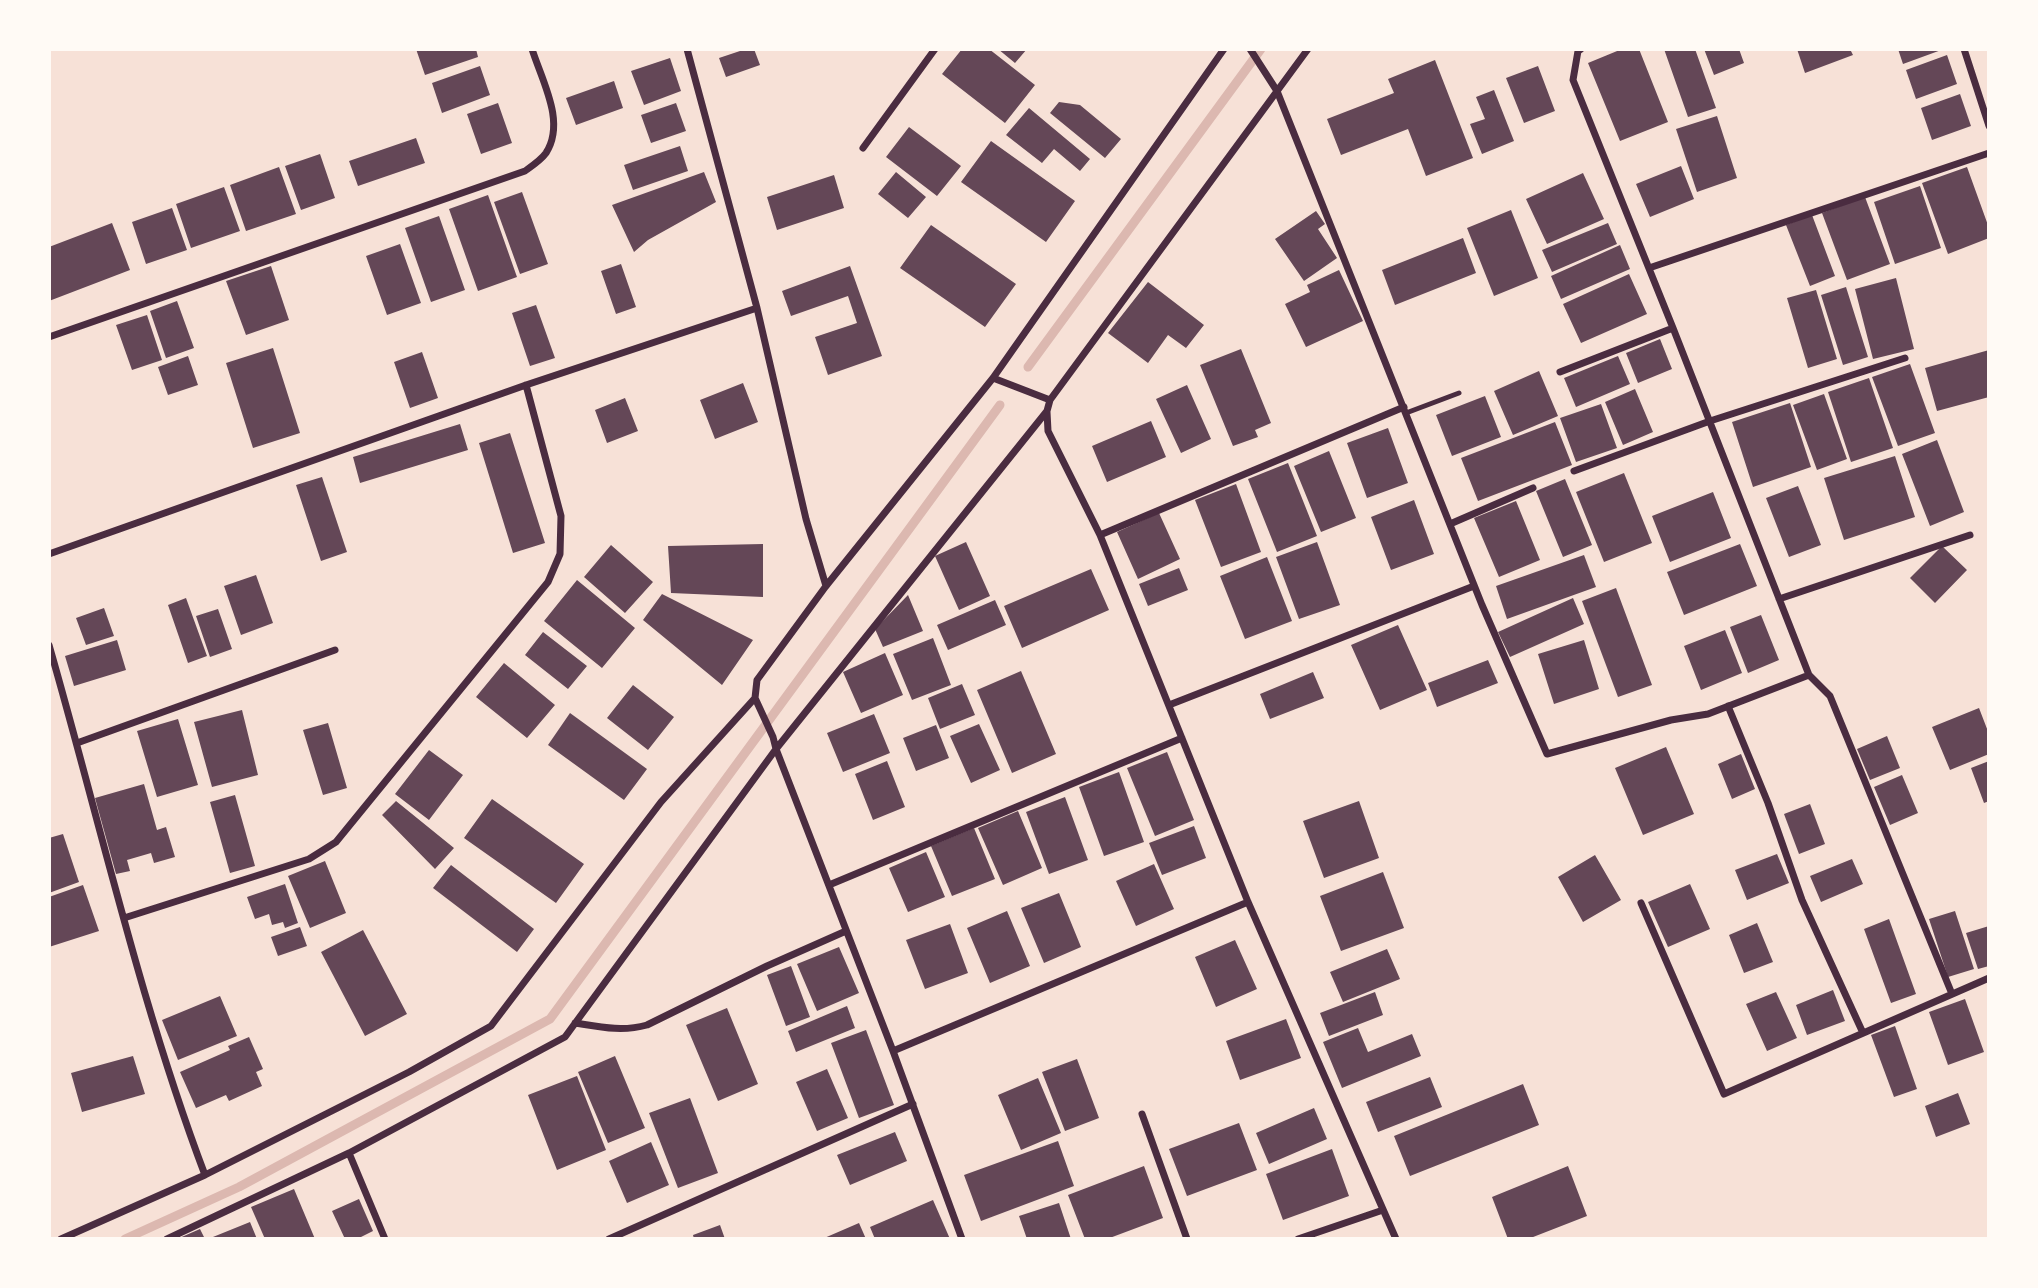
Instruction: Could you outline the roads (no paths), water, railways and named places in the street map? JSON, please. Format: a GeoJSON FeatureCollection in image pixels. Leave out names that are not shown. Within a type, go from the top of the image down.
{"type":"FeatureCollection","features":[{"type":"Feature","properties":{"kind":"street"},"geometry":{"type":"LineString","coordinates":[[49,338],[525,171],[545,156],[554,139],[555,120],[532,49]]}},
{"type":"Feature","properties":{"kind":"street"},"geometry":{"type":"LineString","coordinates":[[687,49],[757,309],[806,519],[826,586]]}},
{"type":"Feature","properties":{"kind":"street"},"geometry":{"type":"LineString","coordinates":[[863,148],[935,49]]}},
{"type":"Feature","properties":{"kind":"street"},"geometry":{"type":"LineString","coordinates":[[962,1239],[773,737],[755,698],[757,680],[826,586],[993,378],[1224,49]]}},
{"type":"Feature","properties":{"kind":"street"},"geometry":{"type":"LineString","coordinates":[[1250,49],[1277,91],[1474,586],[1546,754],[1671,720],[1708,713],[1809,675]]}},
{"type":"Feature","properties":{"kind":"street"},"geometry":{"type":"LineString","coordinates":[[1308,49],[1047,399],[1046,411],[1048,431],[1100,535],[1248,902],[1396,1239]]}},
{"type":"Feature","properties":{"kind":"street"},"geometry":{"type":"LineString","coordinates":[[1581,49],[1578,51],[1573,80],[1809,675],[1830,696],[1952,994]]}},
{"type":"Feature","properties":{"kind":"street"},"geometry":{"type":"LineString","coordinates":[[1965,49],[1986,107],[1989,126]]}},
{"type":"Feature","properties":{"kind":"street"},"geometry":{"type":"LineString","coordinates":[[1649,268],[1989,153]]}},
{"type":"Feature","properties":{"kind":"street"},"geometry":{"type":"LineString","coordinates":[[49,554],[526,386],[757,309]]}},
{"type":"Feature","properties":{"kind":"street"},"geometry":{"type":"LineString","coordinates":[[1560,372],[1673,328]]}},
{"type":"Feature","properties":{"kind":"street"},"geometry":{"type":"LineString","coordinates":[[1574,471],[1710,421],[1905,358]]}},
{"type":"Feature","properties":{"kind":"street"},"geometry":{"type":"LineString","coordinates":[[993,378],[1047,399]]}},
{"type":"Feature","properties":{"kind":"street"},"geometry":{"type":"LineString","coordinates":[[124,918],[309,859],[336,842],[548,582],[559,554],[561,516],[526,386]]}},
{"type":"Feature","properties":{"kind":"street"},"geometry":{"type":"LineString","coordinates":[[1100,535],[1405,410]]}},
{"type":"Feature","properties":{"kind":"street"},"geometry":{"type":"LineString","coordinates":[[167,1239],[349,1153],[565,1037],[776,749],[1046,411]]}},
{"type":"Feature","properties":{"kind":"street"},"geometry":{"type":"LineString","coordinates":[[1450,524],[1534,488]]}},
{"type":"Feature","properties":{"kind":"street"},"geometry":{"type":"LineString","coordinates":[[1779,599],[1970,535]]}},
{"type":"Feature","properties":{"kind":"street"},"geometry":{"type":"LineString","coordinates":[[1169,705],[1474,586]]}},
{"type":"Feature","properties":{"kind":"street"},"geometry":{"type":"LineString","coordinates":[[49,645],[124,918],[184,1118],[205,1175]]}},
{"type":"Feature","properties":{"kind":"street"},"geometry":{"type":"LineString","coordinates":[[77,743],[335,650]]}},
{"type":"Feature","properties":{"kind":"street"},"geometry":{"type":"LineString","coordinates":[[61,1239],[205,1175],[409,1072],[491,1026],[661,802],[755,698]]}},
{"type":"Feature","properties":{"kind":"street"},"geometry":{"type":"LineString","coordinates":[[1728,706],[1768,803],[1802,900],[1863,1033]]}},
{"type":"Feature","properties":{"kind":"street"},"geometry":{"type":"LineString","coordinates":[[829,885],[1182,738]]}},
{"type":"Feature","properties":{"kind":"street"},"geometry":{"type":"LineString","coordinates":[[893,1051],[1248,902]]}},
{"type":"Feature","properties":{"kind":"street"},"geometry":{"type":"LineString","coordinates":[[1642,903],[1724,1094],[1989,978]]}},
{"type":"Feature","properties":{"kind":"street"},"geometry":{"type":"LineString","coordinates":[[575,1023],[614,1029],[647,1025],[846,930]]}},
{"type":"Feature","properties":{"kind":"street"},"geometry":{"type":"LineString","coordinates":[[610,1239],[913,1104]]}},
{"type":"Feature","properties":{"kind":"street"},"geometry":{"type":"LineString","coordinates":[[1142,1114],[1187,1239]]}},
{"type":"Feature","properties":{"kind":"street"},"geometry":{"type":"LineString","coordinates":[[349,1153],[385,1239]]}},
{"type":"Feature","properties":{"kind":"street"},"geometry":{"type":"LineString","coordinates":[[1298,1239],[1384,1210]]}},
{"type":"Feature","properties":{"kind":"lane"},"geometry":{"type":"LineString","coordinates":[[1405,410],[1459,393]]}},
{"type":"Feature","properties":{"kind":"waterway"},"geometry":{"type":"LineString","coordinates":[[1028,367],[1261,49]]}},
{"type":"Feature","properties":{"kind":"waterway"},"geometry":{"type":"LineString","coordinates":[[125,1239],[239,1187],[550,1019],[1000,405]]}}]}
